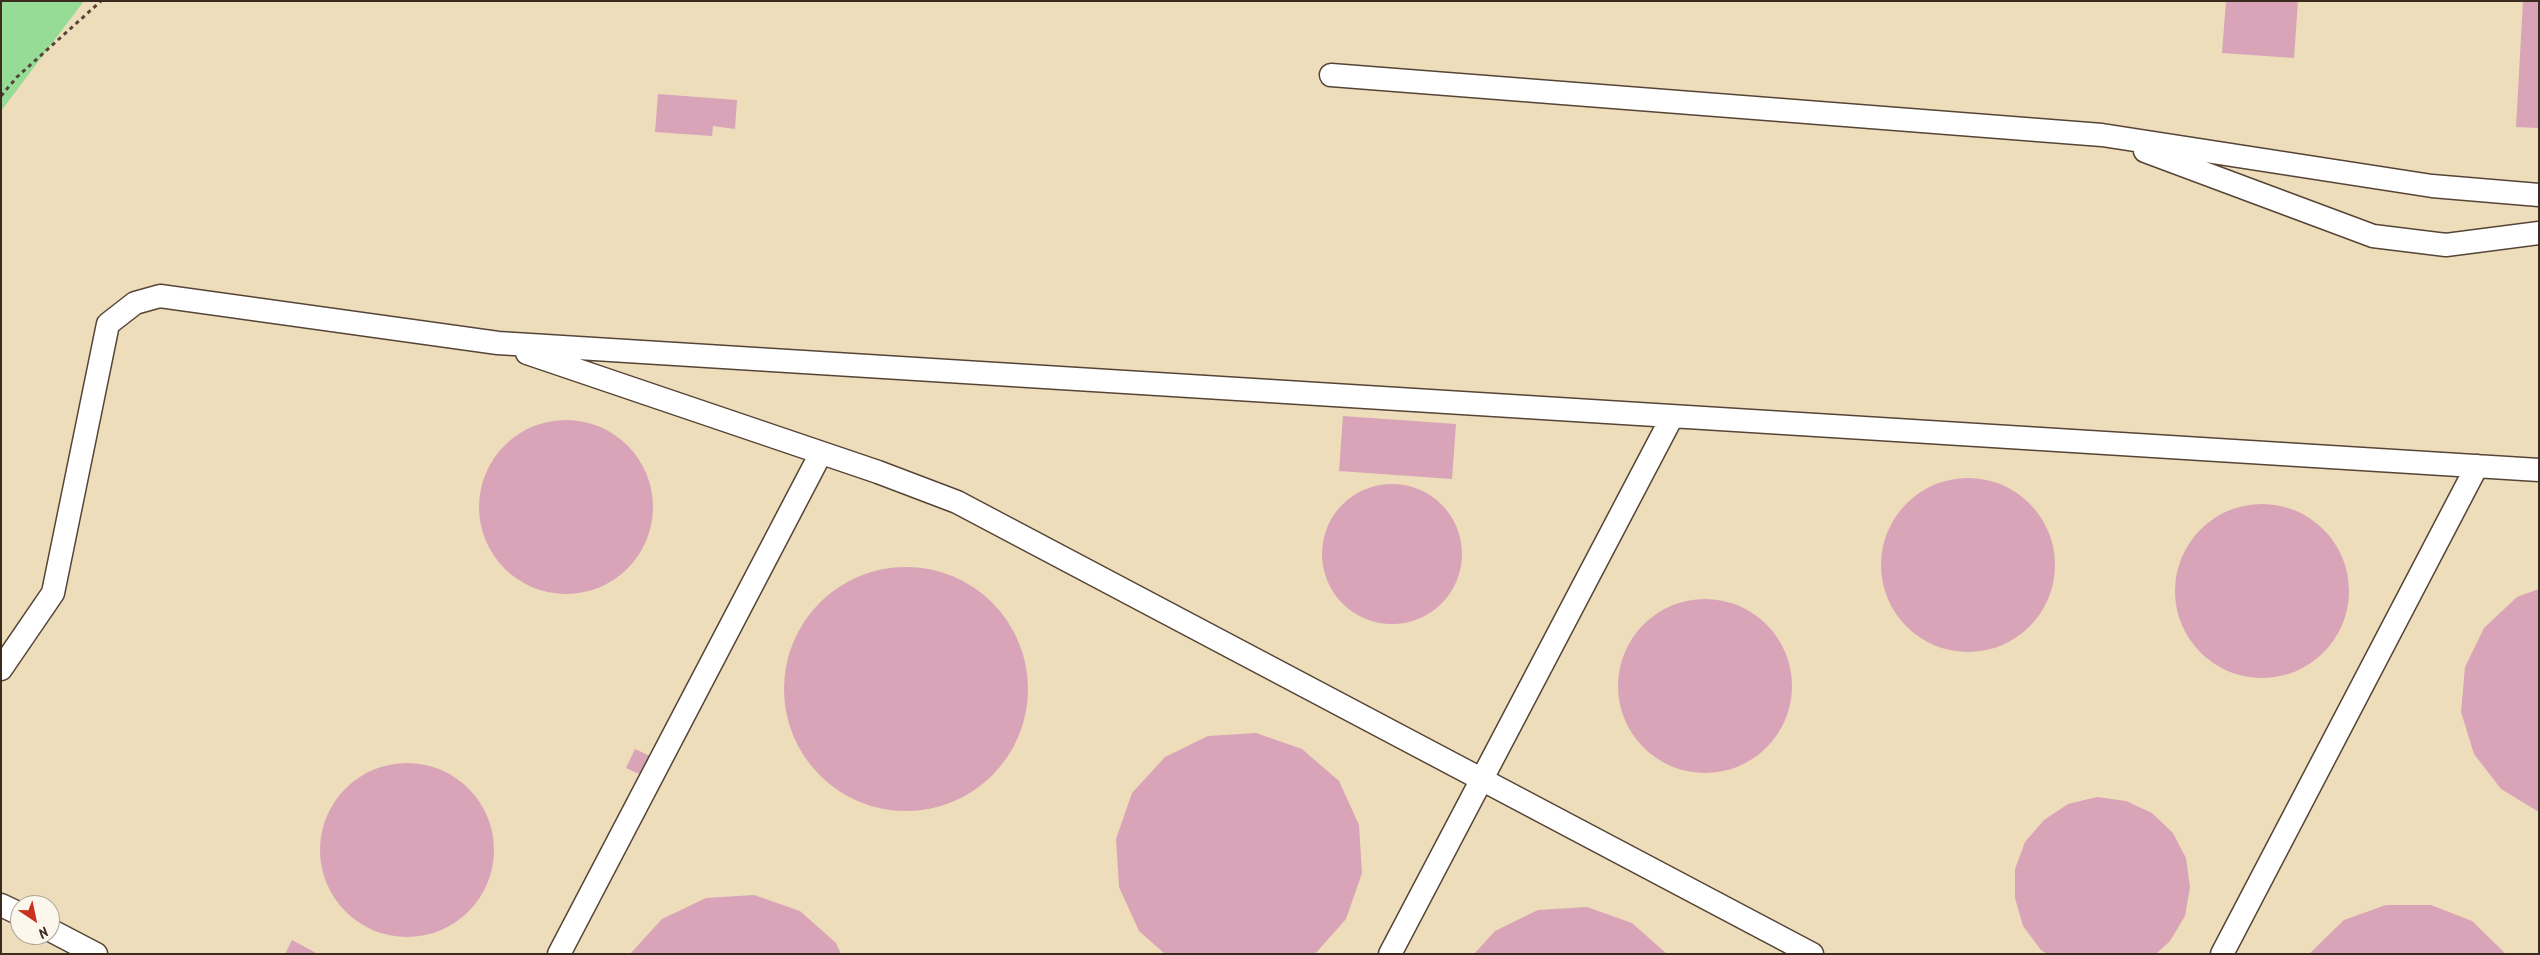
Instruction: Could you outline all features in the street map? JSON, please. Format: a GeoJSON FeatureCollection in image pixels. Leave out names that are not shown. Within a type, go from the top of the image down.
{"type":"FeatureCollection","features":[{"type":"Feature","properties":{"kind":"lane"},"geometry":{"type":"LineString","coordinates":[[1331,75],[2102,135],[2432,186],[2539,195]]}},
{"type":"Feature","properties":{"kind":"lane"},"geometry":{"type":"LineString","coordinates":[[2102,135],[2373,236],[2446,245],[2539,233]]}},
{"type":"Feature","properties":{"kind":"lane"},"geometry":{"type":"LineString","coordinates":[[1,669],[53,593],[108,324],[134,303],[160,296],[498,344],[2539,470]]}},
{"type":"Feature","properties":{"kind":"lane"},"geometry":{"type":"LineString","coordinates":[[498,344],[821,453],[958,502],[1812,954]]}},
{"type":"Feature","properties":{"kind":"lane"},"geometry":{"type":"LineString","coordinates":[[1390,954],[1480,779],[1672,417]]}},
{"type":"Feature","properties":{"kind":"lane"},"geometry":{"type":"LineString","coordinates":[[559,954],[821,453]]}},
{"type":"Feature","properties":{"kind":"lane"},"geometry":{"type":"LineString","coordinates":[[2222,954],[2477,466]]}},
{"type":"Feature","properties":{"kind":"lane"},"geometry":{"type":"LineString","coordinates":[[60,935],[96,954]]}},
{"type":"Feature","properties":{"kind":"path"},"geometry":{"type":"LineString","coordinates":[[1,96],[17,77],[101,1]]}},
{"type":"Feature","properties":{"kind":"green space"},"geometry":{"type":"Polygon","coordinates":[[[1,1],[84,1],[1,111],[1,1]]]}},
{"type":"Feature","properties":{"kind":"building"},"geometry":{"type":"Polygon","coordinates":[[[2226,1],[2298,1],[2294,58],[2222,53],[2226,1]]]}},
{"type":"Feature","properties":{"kind":"building"},"geometry":{"type":"Polygon","coordinates":[[[2523,1],[2539,1],[2539,128],[2516,127],[2523,1]]]}},
{"type":"Feature","properties":{"kind":"building"},"geometry":{"type":"Polygon","coordinates":[[[658,94],[737,100],[735,129],[713,126],[712,136],[655,132],[658,94]]]}},
{"type":"Feature","properties":{"kind":"building"},"geometry":{"type":"Polygon","coordinates":[[[1343,416],[1456,424],[1452,479],[1339,471],[1343,416]]]}},
{"type":"Feature","properties":{"kind":"building"},"geometry":{"type":"Polygon","coordinates":[[[557,420],[575,420],[607,430],[633,452],[643,466],[649,482],[653,516],[643,548],[621,574],[607,584],[591,590],[575,594],[557,594],[525,584],[499,562],[489,548],[483,532],[479,516],[479,498],[489,466],[511,440],[525,430],[541,424],[557,420]]]}},
{"type":"Feature","properties":{"kind":"building"},"geometry":{"type":"Polygon","coordinates":[[[1959,478],[1977,478],[2009,488],[2035,510],[2045,524],[2051,540],[2055,574],[2045,606],[2023,632],[2009,642],[1993,648],[1977,652],[1959,652],[1927,642],[1901,620],[1891,606],[1885,590],[1881,574],[1881,556],[1891,524],[1913,498],[1927,488],[1943,482],[1959,478]]]}},
{"type":"Feature","properties":{"kind":"building"},"geometry":{"type":"Polygon","coordinates":[[[1392,484],[1406,485],[1419,489],[1442,504],[1457,527],[1461,540],[1461,568],[1457,581],[1442,604],[1419,619],[1406,623],[1392,624],[1378,623],[1365,619],[1342,604],[1327,581],[1323,568],[1322,554],[1323,540],[1327,527],[1342,504],[1365,489],[1378,485],[1392,484]]]}},
{"type":"Feature","properties":{"kind":"building"},"geometry":{"type":"Polygon","coordinates":[[[2262,504],[2279,506],[2303,514],[2329,536],[2339,550],[2345,566],[2349,591],[2347,608],[2339,632],[2317,658],[2303,668],[2287,674],[2262,678],[2245,676],[2221,668],[2195,646],[2185,632],[2179,616],[2175,591],[2177,574],[2185,550],[2207,524],[2221,514],[2237,508],[2262,504]]]}},
{"type":"Feature","properties":{"kind":"building"},"geometry":{"type":"Polygon","coordinates":[[[894,567],[918,567],[942,572],[964,581],[993,602],[1008,621],[1019,642],[1026,665],[1028,689],[1026,713],[1019,736],[1008,757],[993,776],[964,797],[942,806],[918,811],[894,811],[870,806],[848,797],[828,784],[811,767],[798,747],[789,725],[784,701],[784,677],[789,653],[798,631],[811,611],[828,594],[848,581],[870,572],[894,567]]]}},
{"type":"Feature","properties":{"kind":"building"},"geometry":{"type":"Polygon","coordinates":[[[2539,589],[2539,812],[2501,789],[2474,754],[2461,712],[2465,667],[2484,628],[2517,597],[2539,589]]]}},
{"type":"Feature","properties":{"kind":"building"},"geometry":{"type":"Polygon","coordinates":[[[1705,599],[1722,601],[1746,609],[1772,631],[1782,645],[1788,661],[1792,686],[1790,703],[1782,727],[1760,753],[1746,763],[1730,769],[1705,773],[1688,771],[1664,763],[1638,741],[1628,727],[1622,711],[1618,686],[1620,669],[1628,645],[1650,619],[1664,609],[1680,603],[1705,599]]]}},
{"type":"Feature","properties":{"kind":"building"},"geometry":{"type":"Polygon","coordinates":[[[1256,733],[1302,749],[1339,781],[1359,825],[1362,873],[1346,919],[1315,954],[1165,954],[1139,931],[1119,887],[1116,839],[1132,793],[1165,757],[1208,736],[1256,733]]]}},
{"type":"Feature","properties":{"kind":"building"},"geometry":{"type":"Polygon","coordinates":[[[635,749],[650,756],[641,775],[626,768],[635,749]]]}},
{"type":"Feature","properties":{"kind":"building"},"geometry":{"type":"Polygon","coordinates":[[[398,763],[416,763],[448,773],[469,788],[484,809],[494,841],[494,859],[484,891],[469,912],[448,927],[432,933],[416,937],[398,937],[366,927],[345,912],[330,891],[324,875],[320,859],[320,841],[330,809],[345,788],[366,773],[382,767],[398,763]]]}},
{"type":"Feature","properties":{"kind":"building"},"geometry":{"type":"Polygon","coordinates":[[[2097,797],[2126,801],[2152,813],[2173,833],[2186,858],[2190,887],[2185,916],[2170,941],[2156,954],[2047,954],[2041,950],[2023,926],[2015,898],[2015,869],[2025,842],[2044,820],[2068,804],[2097,797]]]}},
{"type":"Feature","properties":{"kind":"building"},"geometry":{"type":"Polygon","coordinates":[[[754,895],[800,911],[836,943],[841,954],[630,954],[662,919],[706,898],[754,895]]]}},
{"type":"Feature","properties":{"kind":"building"},"geometry":{"type":"Polygon","coordinates":[[[2386,905],[2431,905],[2472,921],[2506,954],[2309,954],[2344,920],[2386,905]]]}},
{"type":"Feature","properties":{"kind":"building"},"geometry":{"type":"Polygon","coordinates":[[[1587,907],[1632,923],[1667,954],[1474,954],[1495,931],[1538,910],[1587,907]]]}},
{"type":"Feature","properties":{"kind":"building"},"geometry":{"type":"Polygon","coordinates":[[[292,940],[318,954],[285,954],[292,940]]]}}]}
